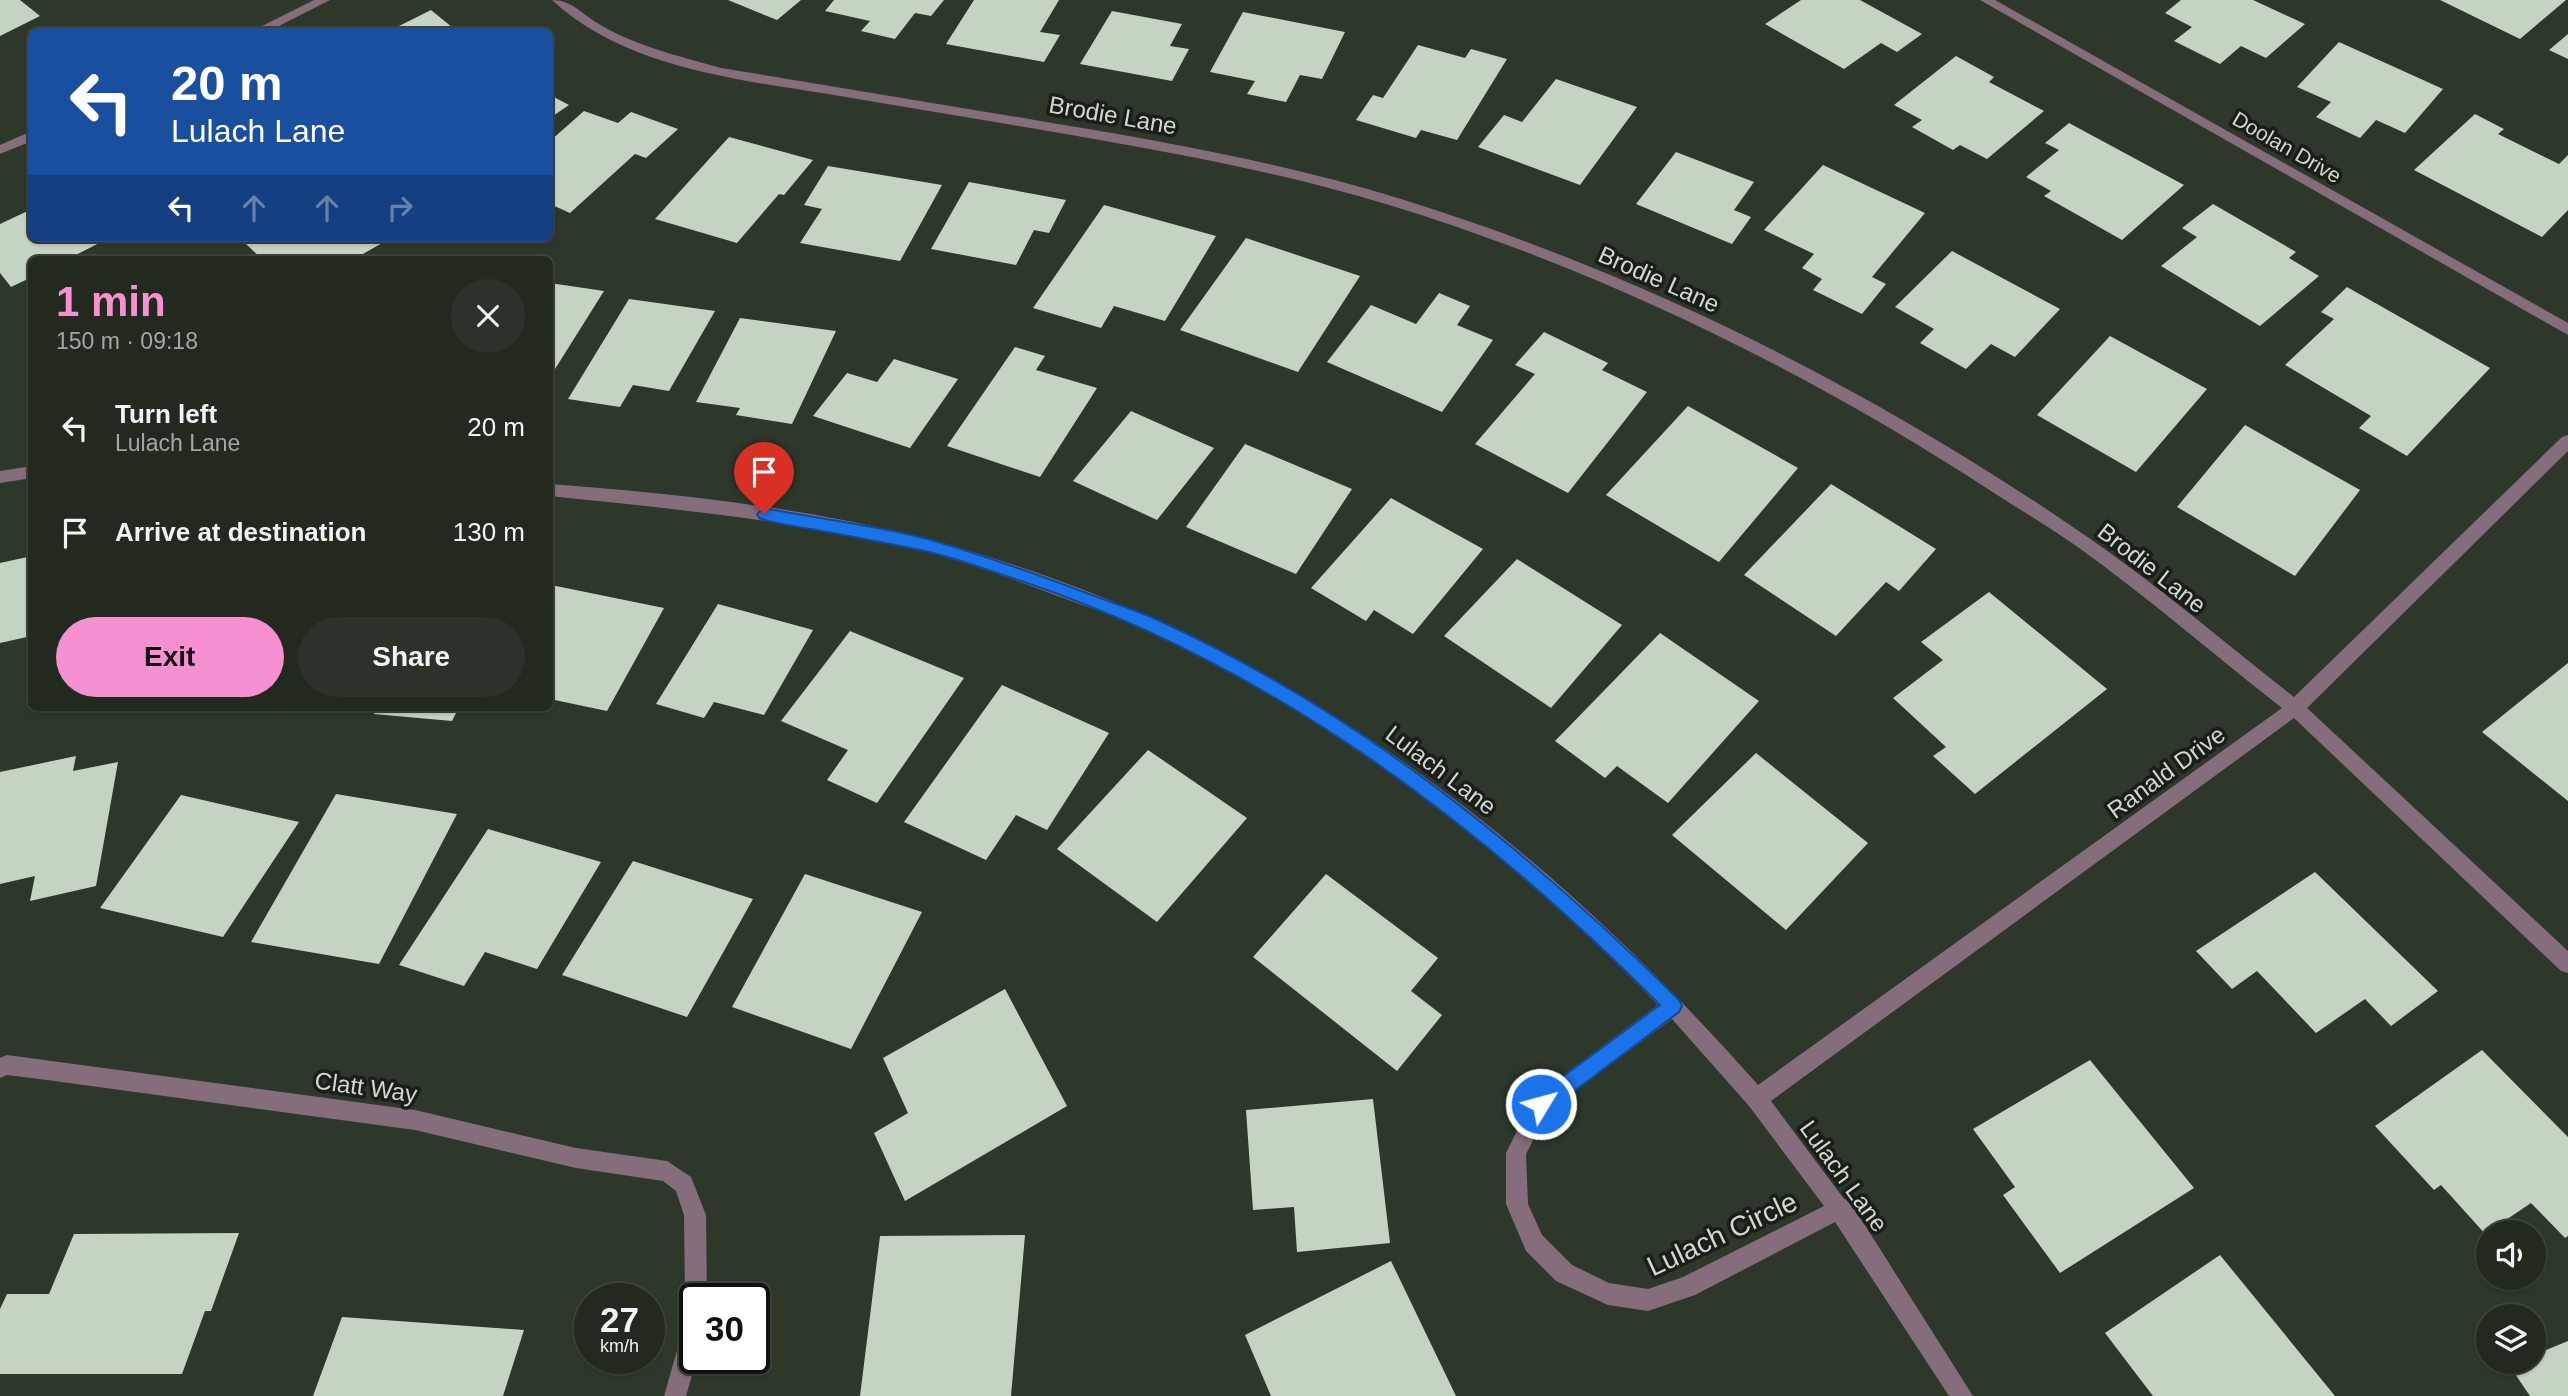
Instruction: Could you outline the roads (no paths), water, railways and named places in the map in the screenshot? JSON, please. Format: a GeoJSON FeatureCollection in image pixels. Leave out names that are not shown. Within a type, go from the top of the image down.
{"type":"FeatureCollection","features":[{"type":"Feature","properties":{"kind":"street"},"geometry":{"type":"LineString","coordinates":[[264,28],[324,0]]}},
{"type":"Feature","properties":{"kind":"street","name":"Brodie Lane"},"geometry":{"type":"LineString","coordinates":[[558,0],[592,25],[646,50],[720,72],[1159,145],[1286,173],[1395,202],[1487,233],[1635,291],[1780,359],[1920,437],[2085,544],[2295,708],[2568,964]]}},
{"type":"Feature","properties":{"kind":"street","name":"Doolan Drive"},"geometry":{"type":"LineString","coordinates":[[1986,0],[2568,330]]}},
{"type":"Feature","properties":{"kind":"street"},"geometry":{"type":"LineString","coordinates":[[0,150],[28,137]]}},
{"type":"Feature","properties":{"kind":"street","name":"Ranald Drive"},"geometry":{"type":"LineString","coordinates":[[1756,1099],[2295,708],[2568,441]]}},
{"type":"Feature","properties":{"kind":"street"},"geometry":{"type":"LineString","coordinates":[[0,477],[28,473]]}},
{"type":"Feature","properties":{"kind":"street","name":"Lulach Lane"},"geometry":{"type":"LineString","coordinates":[[553,490],[720,508],[808,521],[929,546],[1028,578],[1156,626],[1256,679],[1371,748],[1488,836],[1597,930],[1673,1006],[1756,1099],[1841,1208],[1962,1396]]}},
{"type":"Feature","properties":{"kind":"street","name":"Lulach Circle"},"geometry":{"type":"LineString","coordinates":[[1673,1006],[1541,1104],[1516,1153],[1517,1204],[1534,1243],[1564,1273],[1608,1294],[1648,1300],[1688,1287],[1841,1208]]}},
{"type":"Feature","properties":{"kind":"street","name":"Clatt Way"},"geometry":{"type":"LineString","coordinates":[[0,1068],[7,1065],[33,1068],[415,1120],[576,1158],[667,1171],[684,1184],[695,1215],[696,1283]]}},
{"type":"Feature","properties":{"kind":"street"},"geometry":{"type":"LineString","coordinates":[[675,1396],[681,1374]]}}]}
